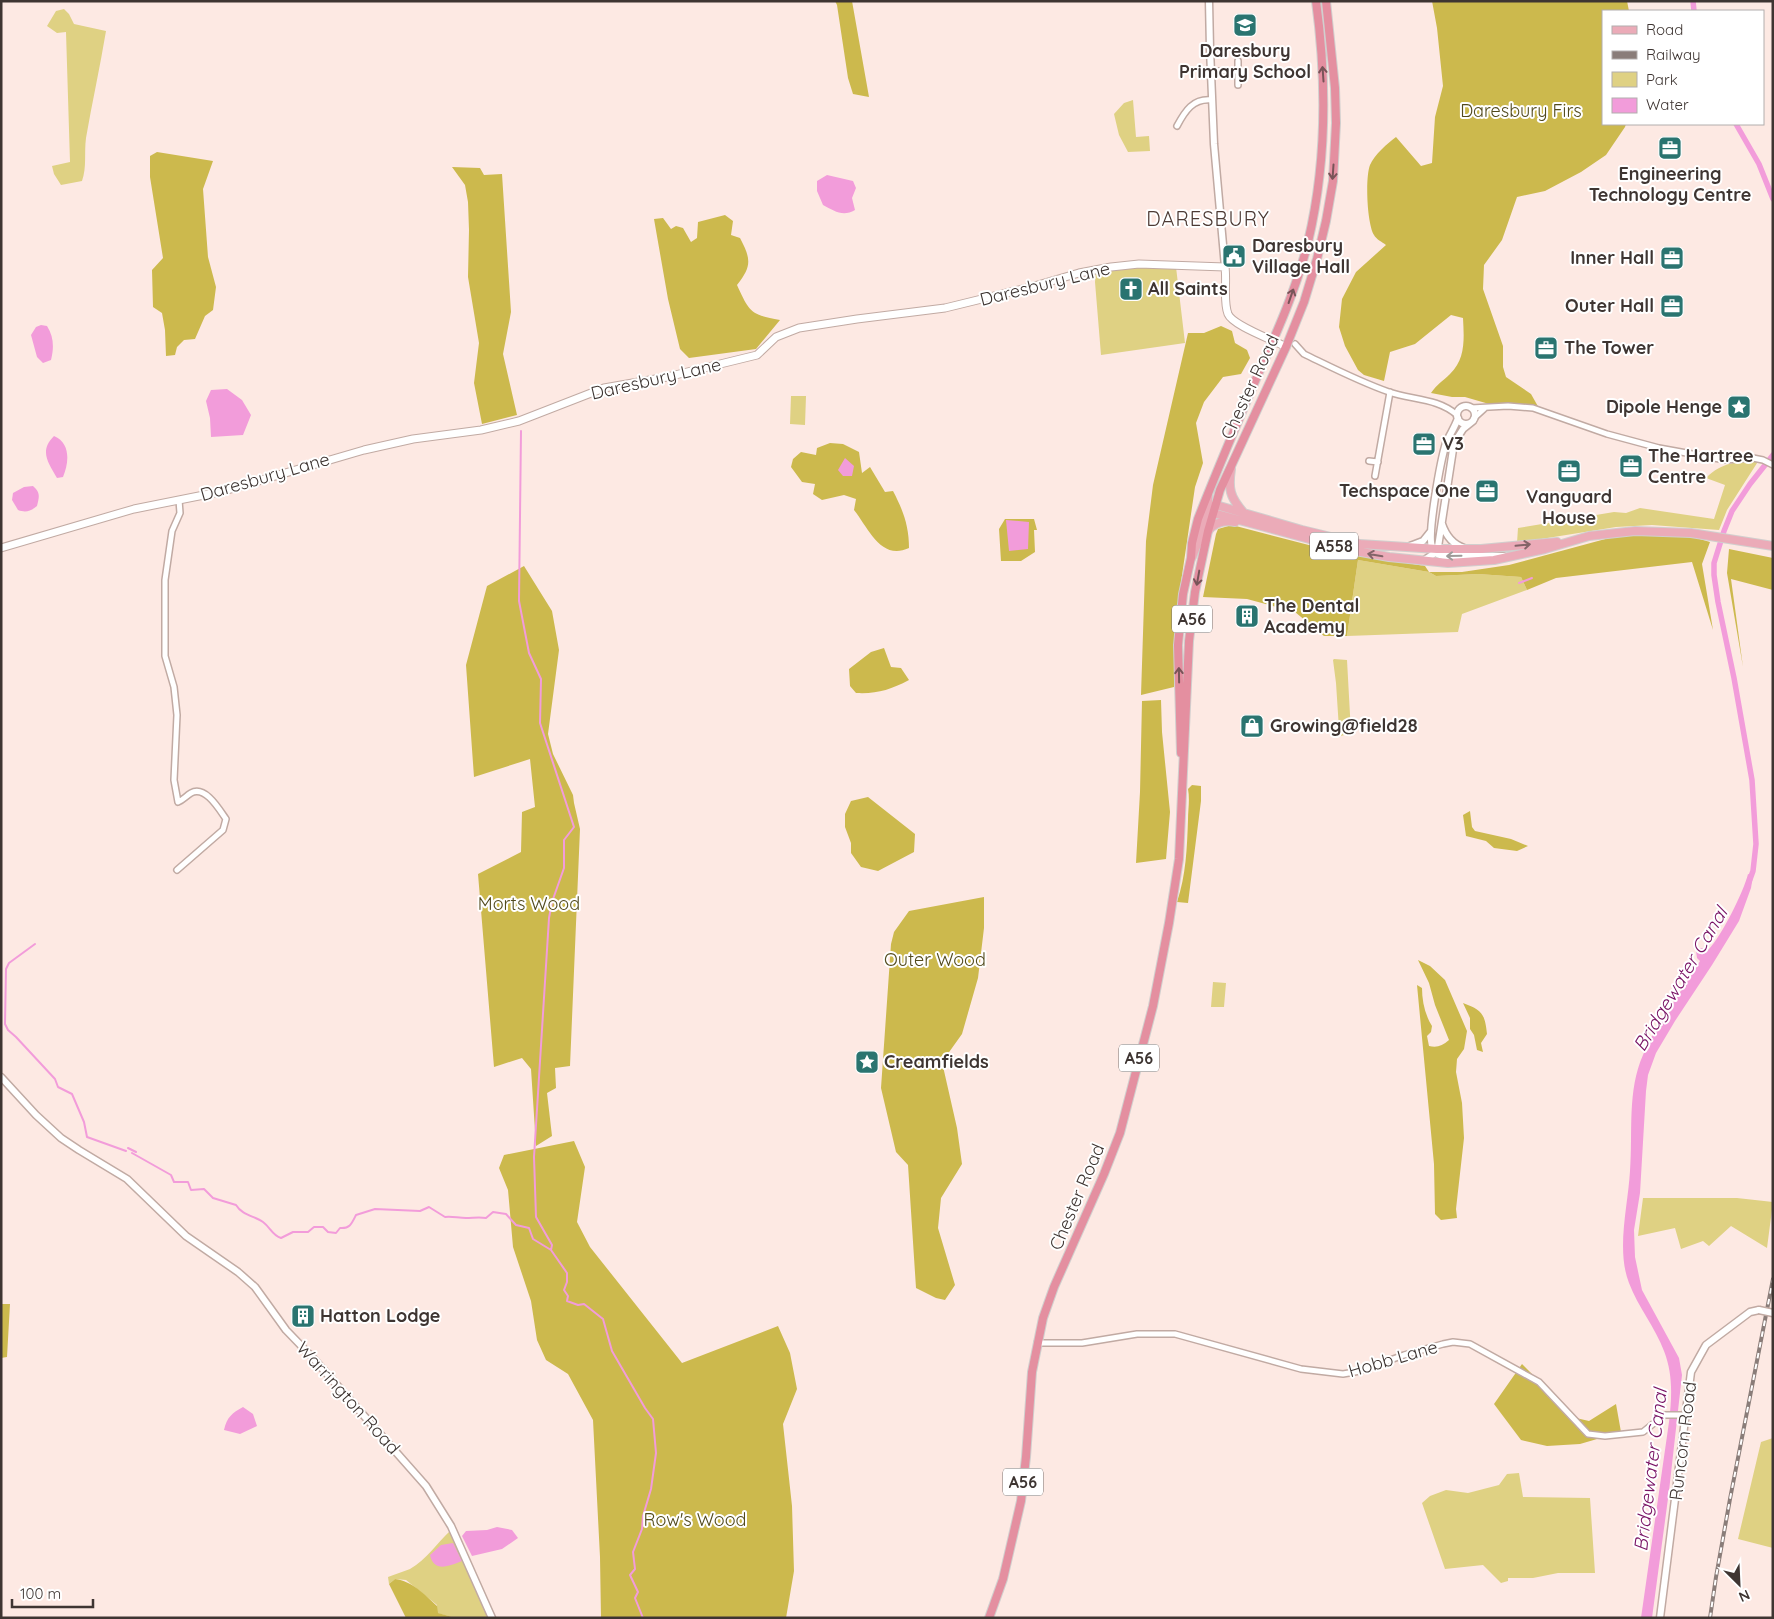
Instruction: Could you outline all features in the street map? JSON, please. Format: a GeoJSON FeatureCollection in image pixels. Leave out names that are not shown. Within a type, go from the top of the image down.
{"type":"FeatureCollection","features":[{"type":"Feature","properties":{"kind":"highway","name":"Chester Road"},"geometry":{"type":"LineString","coordinates":[[1183,785],[1178,646],[1184,594],[1192,558],[1192,543],[1198,519],[1208,493],[1291,298],[1308,242],[1320,175],[1324,89],[1316,1]]}},
{"type":"Feature","properties":{"kind":"highway","name":"Chester Road"},"geometry":{"type":"LineString","coordinates":[[989,1618],[1003,1579],[1021,1501],[1032,1372],[1045,1311],[1104,1174],[1122,1127],[1153,1006],[1179,859],[1189,641],[1196,592],[1213,509],[1232,463],[1286,347],[1318,260],[1333,181],[1336,123],[1335,88],[1326,1]]}},
{"type":"Feature","properties":{"kind":"main road","name":"Daresbury Lane"},"geometry":{"type":"LineString","coordinates":[[1,548],[134,508],[242,486],[364,450],[413,439],[481,430],[519,421],[604,388],[667,377],[757,355],[776,337],[799,328],[856,318],[945,308],[1079,273],[1110,267],[1140,264],[1226,267]]}},
{"type":"Feature","properties":{"kind":"main road"},"geometry":{"type":"LineString","coordinates":[[1226,267],[1227,309],[1229,316],[1236,323],[1286,347]]}},
{"type":"Feature","properties":{"kind":"main road"},"geometry":{"type":"LineString","coordinates":[[1232,463],[1229,487],[1234,499],[1243,512]]}},
{"type":"Feature","properties":{"kind":"main road","name":"A56"},"geometry":{"type":"LineString","coordinates":[[1192,558],[1206,512],[1213,509],[1208,493]]}},
{"type":"Feature","properties":{"kind":"main road","name":"A558"},"geometry":{"type":"LineString","coordinates":[[1213,509],[1243,512],[1360,544],[1435,551],[1566,542]]}},
{"type":"Feature","properties":{"kind":"main road","name":"A558"},"geometry":{"type":"LineString","coordinates":[[1213,509],[1247,522],[1350,550],[1448,564],[1514,557],[1588,536],[1636,531],[1672,531],[1712,535],[1773,546]]}},
{"type":"Feature","properties":{"kind":"main road","name":"A558"},"geometry":{"type":"LineString","coordinates":[[1208,531],[1215,524],[1221,522],[1247,522]]}},
{"type":"Feature","properties":{"kind":"street"},"geometry":{"type":"LineString","coordinates":[[1209,1],[1210,71],[1216,182],[1226,267]]}},
{"type":"Feature","properties":{"kind":"street"},"geometry":{"type":"LineString","coordinates":[[1238,61],[1238,85]]}},
{"type":"Feature","properties":{"kind":"street"},"geometry":{"type":"LineString","coordinates":[[1210,71],[1238,71]]}},
{"type":"Feature","properties":{"kind":"street"},"geometry":{"type":"LineString","coordinates":[[1178,126],[1188,107],[1201,100],[1212,100]]}},
{"type":"Feature","properties":{"kind":"street"},"geometry":{"type":"LineString","coordinates":[[1295,344],[1304,354],[1390,392],[1426,400],[1450,409],[1458,414],[1461,422],[1465,424],[1474,419]]}},
{"type":"Feature","properties":{"kind":"street"},"geometry":{"type":"LineString","coordinates":[[1375,476],[1390,392]]}},
{"type":"Feature","properties":{"kind":"street"},"geometry":{"type":"LineString","coordinates":[[1404,547],[1423,541],[1430,534],[1438,478],[1446,444],[1458,414],[1465,407],[1508,406],[1533,408],[1607,434],[1659,448],[1725,460],[1753,458],[1773,465]]}},
{"type":"Feature","properties":{"kind":"street"},"geometry":{"type":"LineString","coordinates":[[1471,408],[1474,412],[1474,419]]}},
{"type":"Feature","properties":{"kind":"street"},"geometry":{"type":"LineString","coordinates":[[1424,561],[1435,551],[1454,443],[1463,429],[1486,408]]}},
{"type":"Feature","properties":{"kind":"street"},"geometry":{"type":"LineString","coordinates":[[1369,461],[1378,462]]}},
{"type":"Feature","properties":{"kind":"street"},"geometry":{"type":"LineString","coordinates":[[177,870],[223,830],[226,819],[205,794],[198,791],[191,793],[178,802],[174,780],[177,715],[174,687],[165,656],[165,580],[172,531],[180,513],[181,506],[179,500]]}},
{"type":"Feature","properties":{"kind":"street"},"geometry":{"type":"LineString","coordinates":[[1441,523],[1446,534],[1454,543],[1467,549]]}},
{"type":"Feature","properties":{"kind":"street"},"geometry":{"type":"LineString","coordinates":[[1432,527],[1435,551]]}},
{"type":"Feature","properties":{"kind":"street"},"geometry":{"type":"LineString","coordinates":[[1435,551],[1443,556],[1514,557]]}},
{"type":"Feature","properties":{"kind":"street","name":"Warrington Road"},"geometry":{"type":"LineString","coordinates":[[1,1077],[25,1104],[62,1138],[127,1179],[186,1236],[238,1272],[255,1287],[286,1330],[426,1486],[451,1526],[492,1618]]}},
{"type":"Feature","properties":{"kind":"street","name":"Runcorn Road"},"geometry":{"type":"LineString","coordinates":[[1660,1618],[1683,1415],[1691,1372],[1706,1344],[1750,1312],[1759,1310],[1773,1313]]}},
{"type":"Feature","properties":{"kind":"street","name":"Hobb Lane"},"geometry":{"type":"LineString","coordinates":[[1037,1343],[1082,1343],[1137,1334],[1175,1334],[1301,1369],[1343,1374],[1360,1371],[1404,1355],[1453,1342],[1470,1344],[1539,1382],[1588,1434],[1605,1436],[1643,1432],[1660,1417],[1669,1414],[1683,1415]]}},
{"type":"Feature","properties":{"kind":"green space"},"geometry":{"type":"Polygon","coordinates":[[[835,1],[852,1],[869,97],[853,94],[848,78],[835,1]]]}},
{"type":"Feature","properties":{"kind":"green space","name":"Daresbury Firs"},"geometry":{"type":"Polygon","coordinates":[[[1432,1],[1627,1],[1629,10],[1602,10],[1602,125],[1626,125],[1625,127],[1606,155],[1581,172],[1545,191],[1517,197],[1502,240],[1484,265],[1483,289],[1503,346],[1503,367],[1506,377],[1531,394],[1540,410],[1496,406],[1465,397],[1452,397],[1431,393],[1459,362],[1463,348],[1463,318],[1451,315],[1415,344],[1390,352],[1384,381],[1364,375],[1358,370],[1345,346],[1339,327],[1342,299],[1356,272],[1386,245],[1375,236],[1370,221],[1368,171],[1372,161],[1396,137],[1421,166],[1432,163],[1435,117],[1443,86],[1432,1]]]}},
{"type":"Feature","properties":{"kind":"green space"},"geometry":{"type":"Polygon","coordinates":[[[64,9],[74,24],[106,31],[86,138],[82,181],[61,185],[54,174],[52,166],[70,162],[66,32],[57,33],[47,26],[56,11],[64,9]]]}},
{"type":"Feature","properties":{"kind":"green space"},"geometry":{"type":"Polygon","coordinates":[[[1133,100],[1136,137],[1149,136],[1150,151],[1128,152],[1119,135],[1114,114],[1124,103],[1133,100]]]}},
{"type":"Feature","properties":{"kind":"green space"},"geometry":{"type":"Polygon","coordinates":[[[157,152],[213,161],[203,189],[208,257],[216,287],[213,310],[205,316],[195,339],[184,340],[177,347],[175,355],[166,356],[162,313],[153,307],[152,270],[163,258],[150,177],[150,156],[157,152]]]}},
{"type":"Feature","properties":{"kind":"green space"},"geometry":{"type":"Polygon","coordinates":[[[452,167],[480,168],[484,175],[502,174],[511,312],[503,354],[517,415],[482,424],[474,383],[479,343],[468,277],[468,202],[465,185],[452,167]]]}},
{"type":"Feature","properties":{"kind":"green space"},"geometry":{"type":"Polygon","coordinates":[[[725,215],[733,221],[731,235],[740,238],[748,257],[745,273],[737,285],[745,301],[756,314],[780,320],[756,349],[689,358],[680,349],[668,299],[654,219],[663,218],[671,229],[676,226],[683,228],[691,242],[697,238],[698,222],[725,215]]]}},
{"type":"Feature","properties":{"kind":"green space"},"geometry":{"type":"Polygon","coordinates":[[[1176,267],[1185,343],[1101,355],[1095,282],[1096,270],[1176,267]]]}},
{"type":"Feature","properties":{"kind":"green space"},"geometry":{"type":"Polygon","coordinates":[[[1221,326],[1232,331],[1235,343],[1247,350],[1250,358],[1241,374],[1223,377],[1204,402],[1196,423],[1203,463],[1195,487],[1176,616],[1174,687],[1141,695],[1146,541],[1153,485],[1188,333],[1204,333],[1221,326]]]}},
{"type":"Feature","properties":{"kind":"green space"},"geometry":{"type":"Polygon","coordinates":[[[791,396],[806,396],[805,425],[790,424],[791,396]]]}},
{"type":"Feature","properties":{"kind":"green space"},"geometry":{"type":"Polygon","coordinates":[[[830,443],[843,444],[859,452],[862,473],[870,467],[885,492],[893,491],[905,518],[909,548],[899,551],[883,547],[854,510],[856,499],[844,495],[822,500],[813,494],[815,484],[802,482],[791,467],[793,459],[801,452],[816,455],[817,448],[830,443]]]}},
{"type":"Feature","properties":{"kind":"green space"},"geometry":{"type":"Polygon","coordinates":[[[1759,460],[1727,510],[1719,530],[1652,525],[1616,527],[1517,543],[1518,528],[1614,512],[1626,513],[1640,508],[1714,519],[1725,485],[1706,478],[1718,468],[1759,460]]]}},
{"type":"Feature","properties":{"kind":"green space"},"geometry":{"type":"Polygon","coordinates":[[[1005,519],[1034,519],[1037,530],[1034,530],[1035,552],[1021,561],[1001,561],[999,529],[1005,519]]]}},
{"type":"Feature","properties":{"kind":"green space"},"geometry":{"type":"Polygon","coordinates":[[[1232,525],[1332,551],[1425,566],[1429,572],[1358,560],[1347,636],[1324,636],[1295,612],[1247,599],[1203,597],[1218,529],[1232,525]]]}},
{"type":"Feature","properties":{"kind":"green space"},"geometry":{"type":"Polygon","coordinates":[[[1635,531],[1672,531],[1710,542],[1702,564],[1713,630],[1692,562],[1556,578],[1527,590],[1521,577],[1478,574],[1436,576],[1429,572],[1462,572],[1509,565],[1635,531]]]}},
{"type":"Feature","properties":{"kind":"green space"},"geometry":{"type":"Polygon","coordinates":[[[1729,549],[1773,558],[1773,590],[1731,579],[1743,667],[1727,573],[1729,549]]]}},
{"type":"Feature","properties":{"kind":"green space"},"geometry":{"type":"Polygon","coordinates":[[[1358,560],[1429,572],[1436,576],[1478,574],[1521,577],[1527,590],[1462,614],[1458,632],[1347,636],[1358,560]]]}},
{"type":"Feature","properties":{"kind":"green space","name":"Morts Wood"},"geometry":{"type":"Polygon","coordinates":[[[524,566],[552,611],[559,650],[548,734],[553,754],[573,795],[580,829],[570,1066],[555,1068],[556,1088],[547,1093],[552,1136],[536,1146],[531,1069],[522,1058],[494,1067],[478,874],[521,852],[522,812],[535,807],[530,759],[474,777],[466,665],[487,586],[524,566]]]}},
{"type":"Feature","properties":{"kind":"green space"},"geometry":{"type":"Polygon","coordinates":[[[884,648],[891,667],[901,668],[909,680],[883,691],[856,693],[850,686],[849,669],[871,652],[884,648]]]}},
{"type":"Feature","properties":{"kind":"green space"},"geometry":{"type":"Polygon","coordinates":[[[1334,659],[1347,660],[1351,733],[1341,736],[1339,729],[1334,659]]]}},
{"type":"Feature","properties":{"kind":"green space"},"geometry":{"type":"Polygon","coordinates":[[[1161,700],[1162,732],[1170,812],[1166,859],[1136,863],[1142,701],[1161,700]]]}},
{"type":"Feature","properties":{"kind":"green space"},"geometry":{"type":"Polygon","coordinates":[[[1192,785],[1201,786],[1201,801],[1188,903],[1177,902],[1182,882],[1187,841],[1188,789],[1192,785]]]}},
{"type":"Feature","properties":{"kind":"green space"},"geometry":{"type":"Polygon","coordinates":[[[868,797],[915,834],[914,852],[878,871],[861,867],[851,853],[851,843],[845,827],[845,814],[851,801],[868,797]]]}},
{"type":"Feature","properties":{"kind":"green space"},"geometry":{"type":"Polygon","coordinates":[[[1470,811],[1472,827],[1475,831],[1511,839],[1528,846],[1517,851],[1494,848],[1486,841],[1466,836],[1463,815],[1470,811]]]}},
{"type":"Feature","properties":{"kind":"green space","name":"Outer Wood"},"geometry":{"type":"Polygon","coordinates":[[[984,897],[984,928],[978,978],[962,1034],[942,1062],[957,1128],[962,1164],[941,1198],[938,1228],[955,1285],[945,1300],[936,1298],[916,1288],[908,1165],[896,1152],[881,1088],[891,944],[894,932],[909,911],[984,897]]]}},
{"type":"Feature","properties":{"kind":"green space"},"geometry":{"type":"Polygon","coordinates":[[[1418,960],[1430,966],[1445,980],[1467,1031],[1464,1049],[1457,1059],[1456,1072],[1462,1103],[1464,1138],[1456,1209],[1457,1218],[1441,1220],[1435,1214],[1434,1164],[1417,985],[1422,988],[1424,1008],[1432,1026],[1431,1032],[1427,1036],[1429,1046],[1439,1046],[1449,1040],[1435,1005],[1429,983],[1418,960]]]}},
{"type":"Feature","properties":{"kind":"green space"},"geometry":{"type":"Polygon","coordinates":[[[1213,982],[1226,983],[1224,1007],[1211,1007],[1213,982]]]}},
{"type":"Feature","properties":{"kind":"green space"},"geometry":{"type":"Polygon","coordinates":[[[1463,1003],[1474,1008],[1484,1017],[1487,1034],[1481,1043],[1483,1052],[1477,1050],[1474,1035],[1470,1029],[1470,1018],[1463,1003]]]}},
{"type":"Feature","properties":{"kind":"green space","name":"Row's Wood"},"geometry":{"type":"Polygon","coordinates":[[[574,1141],[585,1167],[577,1222],[590,1247],[682,1363],[778,1326],[790,1353],[797,1389],[783,1424],[792,1506],[794,1571],[786,1618],[601,1618],[593,1420],[568,1374],[546,1360],[537,1340],[531,1301],[513,1247],[508,1190],[499,1168],[504,1155],[574,1141]]]}},
{"type":"Feature","properties":{"kind":"green space"},"geometry":{"type":"Polygon","coordinates":[[[1643,1198],[1737,1198],[1773,1202],[1767,1248],[1731,1226],[1709,1246],[1703,1241],[1681,1249],[1675,1228],[1638,1236],[1643,1198]]]}},
{"type":"Feature","properties":{"kind":"green space"},"geometry":{"type":"Polygon","coordinates":[[[1,1304],[10,1304],[7,1357],[1,1358],[1,1304]]]}},
{"type":"Feature","properties":{"kind":"green space"},"geometry":{"type":"Polygon","coordinates":[[[1522,1364],[1576,1418],[1589,1421],[1616,1404],[1621,1432],[1580,1444],[1547,1446],[1521,1440],[1494,1404],[1522,1364]]]}},
{"type":"Feature","properties":{"kind":"green space"},"geometry":{"type":"Polygon","coordinates":[[[1773,1438],[1773,1548],[1738,1539],[1761,1442],[1773,1438]]]}},
{"type":"Feature","properties":{"kind":"green space"},"geometry":{"type":"Polygon","coordinates":[[[1519,1473],[1523,1497],[1590,1498],[1595,1573],[1558,1573],[1533,1578],[1508,1578],[1508,1581],[1501,1583],[1483,1565],[1445,1569],[1422,1503],[1430,1496],[1446,1490],[1468,1493],[1499,1485],[1507,1474],[1519,1473]]]}},
{"type":"Feature","properties":{"kind":"green space"},"geometry":{"type":"Polygon","coordinates":[[[450,1531],[489,1618],[456,1618],[437,1613],[437,1605],[406,1580],[395,1579],[389,1584],[388,1577],[416,1565],[450,1531]]]}},
{"type":"Feature","properties":{"kind":"green space"},"geometry":{"type":"Polygon","coordinates":[[[395,1579],[407,1582],[418,1589],[437,1606],[438,1613],[456,1618],[406,1618],[389,1584],[395,1579]]]}},
{"type":"Feature","properties":{"kind":"water"},"geometry":{"type":"Polygon","coordinates":[[[827,175],[853,181],[856,188],[852,198],[855,210],[843,213],[823,205],[817,191],[817,181],[827,175]]]}},
{"type":"Feature","properties":{"kind":"water"},"geometry":{"type":"Polygon","coordinates":[[[41,325],[47,326],[53,343],[51,360],[43,363],[37,357],[31,335],[36,327],[41,325]]]}},
{"type":"Feature","properties":{"kind":"water"},"geometry":{"type":"Polygon","coordinates":[[[227,389],[242,400],[251,415],[243,435],[211,437],[210,418],[206,401],[211,390],[227,389]]]}},
{"type":"Feature","properties":{"kind":"water"},"geometry":{"type":"Polygon","coordinates":[[[54,436],[63,443],[67,454],[67,466],[63,477],[57,478],[46,457],[49,441],[54,436]]]}},
{"type":"Feature","properties":{"kind":"water"},"geometry":{"type":"Polygon","coordinates":[[[845,458],[854,466],[852,476],[843,476],[838,470],[845,458]]]}},
{"type":"Feature","properties":{"kind":"water"},"geometry":{"type":"Polygon","coordinates":[[[33,486],[36,488],[39,498],[37,506],[28,511],[18,510],[12,500],[13,493],[24,487],[33,486]]]}},
{"type":"Feature","properties":{"kind":"water"},"geometry":{"type":"Polygon","coordinates":[[[1006,520],[1029,522],[1028,549],[1009,551],[1006,520]]]}},
{"type":"Feature","properties":{"kind":"water"},"geometry":{"type":"Polygon","coordinates":[[[1748,874],[1753,876],[1751,888],[1739,921],[1656,1053],[1648,1075],[1640,1193],[1634,1230],[1635,1257],[1642,1290],[1679,1358],[1682,1375],[1652,1618],[1641,1618],[1669,1422],[1671,1395],[1669,1368],[1664,1351],[1629,1283],[1623,1256],[1635,1083],[1638,1069],[1649,1042],[1662,1018],[1700,961],[1697,958],[1696,951],[1699,948],[1709,949],[1720,935],[1732,913],[1748,874]]]}},
{"type":"Feature","properties":{"kind":"water"},"geometry":{"type":"Polygon","coordinates":[[[243,1407],[253,1414],[257,1426],[240,1434],[224,1430],[230,1416],[243,1407]]]}},
{"type":"Feature","properties":{"kind":"water"},"geometry":{"type":"Polygon","coordinates":[[[497,1527],[512,1530],[518,1538],[502,1549],[472,1556],[462,1536],[466,1531],[487,1530],[497,1527]]]}},
{"type":"Feature","properties":{"kind":"water"},"geometry":{"type":"Polygon","coordinates":[[[453,1543],[462,1561],[443,1567],[438,1566],[432,1561],[430,1555],[441,1545],[453,1543]]]}},
{"type":"Feature","properties":{"kind":"waterway","name":"Bridgewater Canal"},"geometry":{"type":"LineString","coordinates":[[1693,1],[1694,10]]}},
{"type":"Feature","properties":{"kind":"waterway","name":"Bridgewater Canal"},"geometry":{"type":"LineString","coordinates":[[1737,125],[1759,164],[1773,199]]}},
{"type":"Feature","properties":{"kind":"waterway"},"geometry":{"type":"LineString","coordinates":[[521,431],[519,601],[529,653],[541,679],[540,723],[574,827],[564,840],[564,868],[552,902],[549,918],[534,1157],[536,1217],[552,1245],[551,1250]]}},
{"type":"Feature","properties":{"kind":"waterway","name":"Bridgewater Canal"},"geometry":{"type":"LineString","coordinates":[[1749,882],[1753,871],[1756,844],[1752,780],[1718,602],[1714,563],[1732,511],[1773,455]]}},
{"type":"Feature","properties":{"kind":"waterway"},"geometry":{"type":"LineString","coordinates":[[1519,583],[1532,578]]}},
{"type":"Feature","properties":{"kind":"waterway"},"geometry":{"type":"LineString","coordinates":[[35,944],[9,963],[6,969],[5,1024],[8,1030],[55,1079],[58,1087],[72,1094],[84,1122],[87,1137],[126,1151]]}},
{"type":"Feature","properties":{"kind":"waterway"},"geometry":{"type":"LineString","coordinates":[[128,1148],[136,1152]]}},
{"type":"Feature","properties":{"kind":"waterway"},"geometry":{"type":"LineString","coordinates":[[132,1153],[171,1175],[174,1182],[188,1182],[191,1190],[204,1189],[213,1198],[236,1205],[245,1213],[263,1222],[281,1238],[293,1232],[308,1232],[314,1227],[323,1227],[328,1232],[336,1233],[340,1228],[346,1228],[350,1225],[356,1215],[375,1209],[420,1211],[429,1207],[445,1217],[466,1218],[486,1218],[493,1212],[506,1214],[516,1225],[529,1228],[533,1239],[551,1250],[567,1273],[567,1282],[564,1290],[568,1296],[567,1301],[578,1305],[584,1304],[603,1319],[612,1351],[653,1419],[656,1453],[651,1489],[643,1516],[642,1529],[633,1552],[635,1569],[630,1575],[638,1592],[635,1598],[643,1618]]}},
{"type":"Feature","properties":{"kind":"railway"},"geometry":{"type":"LineString","coordinates":[[1710,1618],[1730,1499],[1773,1279]]}},
{"type":"Feature","properties":{"kind":"place","name":"Daresbury Primary School"},"geometry":{"type":"Point","coordinates":[1245,25]}},
{"type":"Feature","properties":{"kind":"place","name":"Engineering Technology Centre"},"geometry":{"type":"Point","coordinates":[1670,148]}},
{"type":"Feature","properties":{"kind":"place","name":"Daresbury Village Hall"},"geometry":{"type":"Point","coordinates":[1234,256]}},
{"type":"Feature","properties":{"kind":"place","name":"Inner Hall"},"geometry":{"type":"Point","coordinates":[1672,258]}},
{"type":"Feature","properties":{"kind":"place","name":"All Saints"},"geometry":{"type":"Point","coordinates":[1131,289]}},
{"type":"Feature","properties":{"kind":"place","name":"Outer Hall"},"geometry":{"type":"Point","coordinates":[1672,306]}},
{"type":"Feature","properties":{"kind":"place","name":"The Tower"},"geometry":{"type":"Point","coordinates":[1546,348]}},
{"type":"Feature","properties":{"kind":"place","name":"Dipole Henge"},"geometry":{"type":"Point","coordinates":[1739,407]}},
{"type":"Feature","properties":{"kind":"place","name":"V3"},"geometry":{"type":"Point","coordinates":[1424,444]}},
{"type":"Feature","properties":{"kind":"place","name":"The Hartree Centre"},"geometry":{"type":"Point","coordinates":[1631,466]}},
{"type":"Feature","properties":{"kind":"place","name":"Vanguard House"},"geometry":{"type":"Point","coordinates":[1569,471]}},
{"type":"Feature","properties":{"kind":"place","name":"Techspace One"},"geometry":{"type":"Point","coordinates":[1487,491]}},
{"type":"Feature","properties":{"kind":"place","name":"The Dental Academy"},"geometry":{"type":"Point","coordinates":[1247,616]}},
{"type":"Feature","properties":{"kind":"place","name":"Growing@field28"},"geometry":{"type":"Point","coordinates":[1252,726]}},
{"type":"Feature","properties":{"kind":"place","name":"Creamfields"},"geometry":{"type":"Point","coordinates":[867,1062]}},
{"type":"Feature","properties":{"kind":"place","name":"Hatton Lodge"},"geometry":{"type":"Point","coordinates":[303,1316]}},
{"type":"Feature","properties":{"kind":"district","name":"DARESBURY"},"geometry":{"type":"Point","coordinates":[1208,219]}}]}
